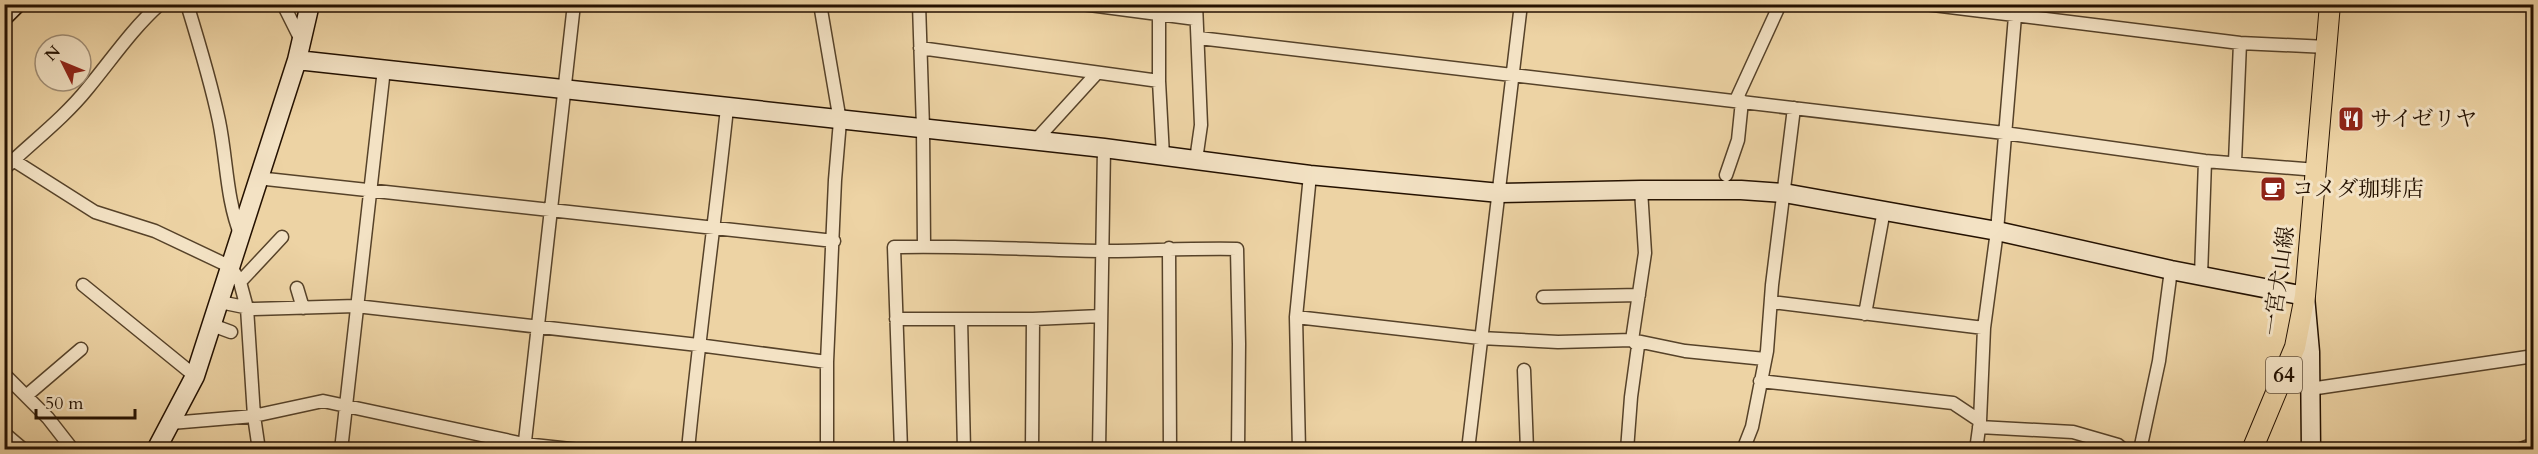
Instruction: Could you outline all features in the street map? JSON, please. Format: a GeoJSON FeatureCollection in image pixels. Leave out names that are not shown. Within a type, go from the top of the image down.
{"type":"FeatureCollection","features":[{"type":"Feature","properties":{"kind":"main road","name":"一宮犬山線"},"geometry":{"type":"LineString","coordinates":[[2252,450],[2295,347],[2305,297],[2330,4]]}},
{"type":"Feature","properties":{"kind":"street"},"geometry":{"type":"LineString","coordinates":[[4,16],[16,4]]}},
{"type":"Feature","properties":{"kind":"street"},"geometry":{"type":"LineString","coordinates":[[160,4],[145,17],[113,54],[87,89],[9,165],[95,212],[155,231],[235,274],[247,309],[254,416],[259,450]]}},
{"type":"Feature","properties":{"kind":"street"},"geometry":{"type":"LineString","coordinates":[[187,4],[220,124],[233,215],[241,236]]}},
{"type":"Feature","properties":{"kind":"street"},"geometry":{"type":"LineString","coordinates":[[283,4],[301,40]]}},
{"type":"Feature","properties":{"kind":"street"},"geometry":{"type":"LineString","coordinates":[[156,450],[195,376],[220,302],[235,274],[241,236],[257,178],[297,60],[310,4]]}},
{"type":"Feature","properties":{"kind":"street"},"geometry":{"type":"LineString","coordinates":[[524,447],[574,4]]}},
{"type":"Feature","properties":{"kind":"street"},"geometry":{"type":"LineString","coordinates":[[819,4],[840,121],[835,180],[827,450]]}},
{"type":"Feature","properties":{"kind":"street"},"geometry":{"type":"LineString","coordinates":[[919,4],[924,246]]}},
{"type":"Feature","properties":{"kind":"street"},"geometry":{"type":"LineString","coordinates":[[1082,4],[1196,19]]}},
{"type":"Feature","properties":{"kind":"street"},"geometry":{"type":"LineString","coordinates":[[1196,4],[1201,125],[1196,160]]}},
{"type":"Feature","properties":{"kind":"street"},"geometry":{"type":"LineString","coordinates":[[1468,450],[1521,4]]}},
{"type":"Feature","properties":{"kind":"street"},"geometry":{"type":"LineString","coordinates":[[1726,175],[1738,140],[1739,101],[1780,4]]}},
{"type":"Feature","properties":{"kind":"street"},"geometry":{"type":"LineString","coordinates":[[1925,4],[2014,10],[2240,43],[2327,47]]}},
{"type":"Feature","properties":{"kind":"street"},"geometry":{"type":"LineString","coordinates":[[1976,450],[1980,424],[1984,328],[1997,231],[2014,10]]}},
{"type":"Feature","properties":{"kind":"street"},"geometry":{"type":"LineString","coordinates":[[1159,14],[1159,81],[1163,156]]}},
{"type":"Feature","properties":{"kind":"street"},"geometry":{"type":"LineString","coordinates":[[1199,38],[2004,133],[2205,161],[2317,170]]}},
{"type":"Feature","properties":{"kind":"street"},"geometry":{"type":"LineString","coordinates":[[2235,162],[2240,43]]}},
{"type":"Feature","properties":{"kind":"street"},"geometry":{"type":"LineString","coordinates":[[920,48],[1159,81]]}},
{"type":"Feature","properties":{"kind":"street"},"geometry":{"type":"LineString","coordinates":[[297,60],[1104,148],[1310,175],[1500,193],[1641,190],[1741,190],[1784,193],[1997,231],[2305,297],[2310,352],[2311,450]]}},
{"type":"Feature","properties":{"kind":"street"},"geometry":{"type":"LineString","coordinates":[[342,450],[356,306],[372,191],[384,69]]}},
{"type":"Feature","properties":{"kind":"street"},"geometry":{"type":"LineString","coordinates":[[1035,141],[1097,73]]}},
{"type":"Feature","properties":{"kind":"street"},"geometry":{"type":"LineString","coordinates":[[688,450],[698,345],[727,108]]}},
{"type":"Feature","properties":{"kind":"street"},"geometry":{"type":"LineString","coordinates":[[1743,450],[1752,427],[1764,359],[1794,108]]}},
{"type":"Feature","properties":{"kind":"street"},"geometry":{"type":"LineString","coordinates":[[1099,450],[1104,148]]}},
{"type":"Feature","properties":{"kind":"street"},"geometry":{"type":"LineString","coordinates":[[2201,276],[2205,161]]}},
{"type":"Feature","properties":{"kind":"street"},"geometry":{"type":"LineString","coordinates":[[1299,450],[1296,317],[1310,175]]}},
{"type":"Feature","properties":{"kind":"street"},"geometry":{"type":"LineString","coordinates":[[257,178],[550,211],[714,226],[834,241]]}},
{"type":"Feature","properties":{"kind":"street"},"geometry":{"type":"LineString","coordinates":[[1632,340],[1645,254],[1641,190]]}},
{"type":"Feature","properties":{"kind":"street"},"geometry":{"type":"LineString","coordinates":[[1865,314],[1884,210]]}},
{"type":"Feature","properties":{"kind":"street"},"geometry":{"type":"LineString","coordinates":[[235,274],[282,237]]}},
{"type":"Feature","properties":{"kind":"street"},"geometry":{"type":"LineString","coordinates":[[901,450],[894,247],[924,246],[1101,251],[1169,248],[1237,249],[1238,450]]}},
{"type":"Feature","properties":{"kind":"street"},"geometry":{"type":"LineString","coordinates":[[1169,248],[1170,450]]}},
{"type":"Feature","properties":{"kind":"street"},"geometry":{"type":"LineString","coordinates":[[2140,450],[2159,361],[2171,270]]}},
{"type":"Feature","properties":{"kind":"street"},"geometry":{"type":"LineString","coordinates":[[83,285],[195,376]]}},
{"type":"Feature","properties":{"kind":"street"},"geometry":{"type":"LineString","coordinates":[[297,288],[303,308]]}},
{"type":"Feature","properties":{"kind":"street"},"geometry":{"type":"LineString","coordinates":[[1543,297],[1639,295]]}},
{"type":"Feature","properties":{"kind":"street"},"geometry":{"type":"LineString","coordinates":[[220,302],[247,309],[356,306],[828,362]]}},
{"type":"Feature","properties":{"kind":"street"},"geometry":{"type":"LineString","coordinates":[[1772,302],[1984,328]]}},
{"type":"Feature","properties":{"kind":"street"},"geometry":{"type":"LineString","coordinates":[[896,319],[1033,319],[1101,316]]}},
{"type":"Feature","properties":{"kind":"street"},"geometry":{"type":"LineString","coordinates":[[1296,317],[1480,338],[1558,342],[1632,340],[1685,351],[1764,359]]}},
{"type":"Feature","properties":{"kind":"street"},"geometry":{"type":"LineString","coordinates":[[962,319],[964,450]]}},
{"type":"Feature","properties":{"kind":"street"},"geometry":{"type":"LineString","coordinates":[[1032,450],[1033,319]]}},
{"type":"Feature","properties":{"kind":"street"},"geometry":{"type":"LineString","coordinates":[[212,325],[231,332]]}},
{"type":"Feature","properties":{"kind":"street"},"geometry":{"type":"LineString","coordinates":[[1627,450],[1638,346],[1632,340]]}},
{"type":"Feature","properties":{"kind":"street"},"geometry":{"type":"LineString","coordinates":[[26,396],[81,348]]}},
{"type":"Feature","properties":{"kind":"street"},"geometry":{"type":"LineString","coordinates":[[2310,389],[2534,356]]}},
{"type":"Feature","properties":{"kind":"street"},"geometry":{"type":"LineString","coordinates":[[1524,370],[1527,450]]}},
{"type":"Feature","properties":{"kind":"street"},"geometry":{"type":"LineString","coordinates":[[4,374],[73,450]]}},
{"type":"Feature","properties":{"kind":"street"},"geometry":{"type":"LineString","coordinates":[[1760,381],[1953,403],[1980,424],[2073,432],[2118,445],[2124,450]]}},
{"type":"Feature","properties":{"kind":"street"},"geometry":{"type":"LineString","coordinates":[[171,423],[254,416],[323,401],[524,447],[580,450]]}},
{"type":"Feature","properties":{"kind":"street"},"geometry":{"type":"LineString","coordinates":[[4,433],[24,450]]}},
{"type":"Feature","properties":{"kind":"street"},"geometry":{"type":"LineString","coordinates":[[2518,450],[2534,444]]}},
{"type":"Feature","properties":{"kind":"place","name":"サイゼリヤ"},"geometry":{"type":"Point","coordinates":[2351,119]}},
{"type":"Feature","properties":{"kind":"place","name":"コメダ珈琲店"},"geometry":{"type":"Point","coordinates":[2273,189]}}]}
